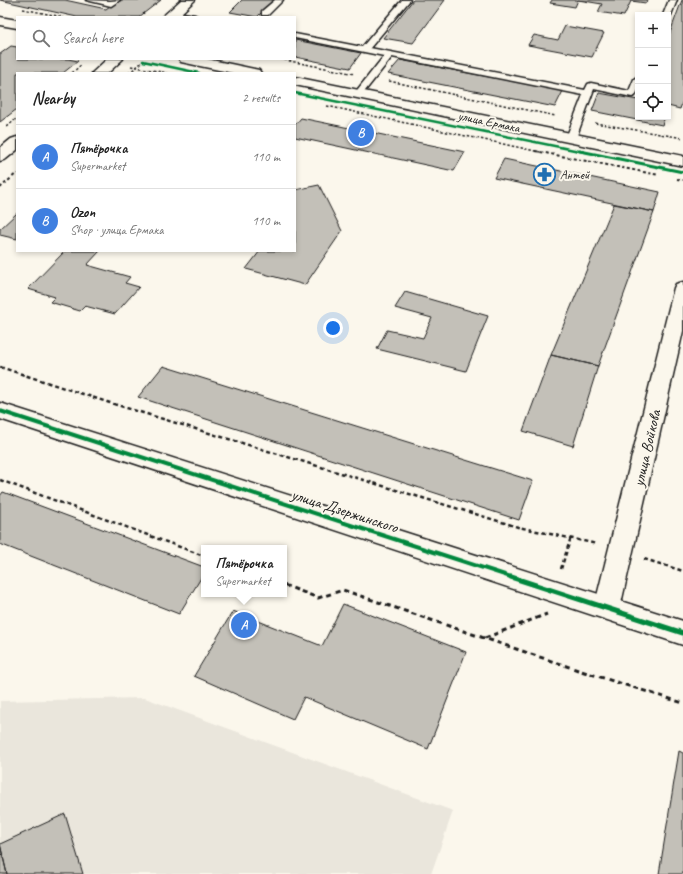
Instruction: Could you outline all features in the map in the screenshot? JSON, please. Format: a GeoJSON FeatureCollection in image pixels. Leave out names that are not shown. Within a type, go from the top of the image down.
{"type":"FeatureCollection","features":[{"type":"Feature","properties":{"kind":"street"},"geometry":{"type":"LineString","coordinates":[[171,15],[189,0]]}},
{"type":"Feature","properties":{"kind":"street"},"geometry":{"type":"LineString","coordinates":[[0,21],[16,24]]}},
{"type":"Feature","properties":{"kind":"street"},"geometry":{"type":"LineString","coordinates":[[100,72],[115,60]]}},
{"type":"Feature","properties":{"kind":"street"},"geometry":{"type":"LineString","coordinates":[[191,60],[249,72]]}},
{"type":"Feature","properties":{"kind":"street","name":"улица Ермака"},"geometry":{"type":"LineString","coordinates":[[296,81],[683,161]]}},
{"type":"Feature","properties":{"kind":"street"},"geometry":{"type":"LineString","coordinates":[[0,156],[16,143]]}},
{"type":"Feature","properties":{"kind":"street","name":"улица Войкова"},"geometry":{"type":"LineString","coordinates":[[607,608],[683,288]]}},
{"type":"Feature","properties":{"kind":"street","name":"улица Дзержинского"},"geometry":{"type":"LineString","coordinates":[[0,411],[683,633]]}},
{"type":"Feature","properties":{"kind":"lane"},"geometry":{"type":"LineString","coordinates":[[90,0],[110,4],[116,0]]}},
{"type":"Feature","properties":{"kind":"lane"},"geometry":{"type":"LineString","coordinates":[[265,13],[279,0]]}},
{"type":"Feature","properties":{"kind":"lane"},"geometry":{"type":"LineString","coordinates":[[364,50],[406,0]]}},
{"type":"Feature","properties":{"kind":"lane"},"geometry":{"type":"LineString","coordinates":[[668,12],[674,0]]}},
{"type":"Feature","properties":{"kind":"lane"},"geometry":{"type":"LineString","coordinates":[[171,15],[183,16]]}},
{"type":"Feature","properties":{"kind":"lane"},"geometry":{"type":"LineString","coordinates":[[296,36],[588,93]]}},
{"type":"Feature","properties":{"kind":"lane"},"geometry":{"type":"LineString","coordinates":[[358,94],[389,55]]}},
{"type":"Feature","properties":{"kind":"lane"},"geometry":{"type":"LineString","coordinates":[[571,138],[591,86],[632,94],[636,84]]}},
{"type":"Feature","properties":{"kind":"path"},"geometry":{"type":"LineString","coordinates":[[21,8],[58,16]]}},
{"type":"Feature","properties":{"kind":"path"},"geometry":{"type":"LineString","coordinates":[[130,72],[144,60],[150,63]]}},
{"type":"Feature","properties":{"kind":"path"},"geometry":{"type":"LineString","coordinates":[[285,60],[578,120],[683,138]]}},
{"type":"Feature","properties":{"kind":"path"},"geometry":{"type":"LineString","coordinates":[[73,72],[83,64]]}},
{"type":"Feature","properties":{"kind":"path"},"geometry":{"type":"LineString","coordinates":[[326,106],[489,142],[664,177]]}},
{"type":"Feature","properties":{"kind":"path"},"geometry":{"type":"LineString","coordinates":[[0,188],[16,174]]}},
{"type":"Feature","properties":{"kind":"path"},"geometry":{"type":"LineString","coordinates":[[672,178],[683,180]]}},
{"type":"Feature","properties":{"kind":"path"},"geometry":{"type":"LineString","coordinates":[[0,367],[107,402],[518,527],[571,537],[683,571]]}},
{"type":"Feature","properties":{"kind":"path"},"geometry":{"type":"LineString","coordinates":[[0,480],[201,555]]}},
{"type":"Feature","properties":{"kind":"path"},"geometry":{"type":"LineString","coordinates":[[287,586],[318,598],[343,590],[578,670],[683,703]]}},
{"type":"Feature","properties":{"kind":"shaded area"},"geometry":{"type":"Polygon","coordinates":[[[145,698],[453,811],[431,874],[0,874],[0,701],[145,698]]]}},
{"type":"Feature","properties":{"kind":"building"},"geometry":{"type":"Polygon","coordinates":[[[0,0],[65,0],[106,9],[118,0],[161,0],[140,16],[72,16],[0,0]]]}},
{"type":"Feature","properties":{"kind":"building"},"geometry":{"type":"Polygon","coordinates":[[[242,0],[274,0],[258,16],[230,12],[242,0]]]}},
{"type":"Feature","properties":{"kind":"building"},"geometry":{"type":"Polygon","coordinates":[[[413,0],[445,0],[413,43],[383,38],[413,0]]]}},
{"type":"Feature","properties":{"kind":"building"},"geometry":{"type":"Polygon","coordinates":[[[552,0],[578,0],[575,7],[550,3],[552,0]]]}},
{"type":"Feature","properties":{"kind":"building"},"geometry":{"type":"Polygon","coordinates":[[[578,0],[648,0],[646,3],[631,1],[624,16],[598,12],[602,4],[578,0]]]}},
{"type":"Feature","properties":{"kind":"building"},"geometry":{"type":"Polygon","coordinates":[[[683,0],[683,100],[680,109],[671,107],[671,30],[683,0]]]}},
{"type":"Feature","properties":{"kind":"building"},"geometry":{"type":"Polygon","coordinates":[[[565,26],[604,33],[592,57],[528,45],[534,35],[558,40],[565,26]]]}},
{"type":"Feature","properties":{"kind":"building"},"geometry":{"type":"Polygon","coordinates":[[[296,40],[361,53],[350,68],[296,57],[296,40]]]}},
{"type":"Feature","properties":{"kind":"building"},"geometry":{"type":"Polygon","coordinates":[[[11,46],[16,47],[16,60],[78,61],[64,72],[16,72],[16,110],[0,122],[0,54],[11,46]]]}},
{"type":"Feature","properties":{"kind":"building"},"geometry":{"type":"Polygon","coordinates":[[[400,60],[563,91],[555,107],[388,74],[400,60]]]}},
{"type":"Feature","properties":{"kind":"building"},"geometry":{"type":"Polygon","coordinates":[[[599,93],[635,99],[635,120],[592,111],[599,93]]]}},
{"type":"Feature","properties":{"kind":"building"},"geometry":{"type":"Polygon","coordinates":[[[301,118],[465,152],[454,171],[296,137],[296,124],[301,118]]]}},
{"type":"Feature","properties":{"kind":"building"},"geometry":{"type":"Polygon","coordinates":[[[637,120],[664,120],[662,125],[637,120]]]}},
{"type":"Feature","properties":{"kind":"building"},"geometry":{"type":"Polygon","coordinates":[[[504,159],[660,192],[654,212],[494,178],[504,159]]]}},
{"type":"Feature","properties":{"kind":"building"},"geometry":{"type":"Polygon","coordinates":[[[319,185],[342,231],[305,285],[246,269],[259,252],[296,252],[296,190],[319,185]]]}},
{"type":"Feature","properties":{"kind":"building"},"geometry":{"type":"Polygon","coordinates":[[[614,204],[654,212],[598,366],[551,355],[614,204]]]}},
{"type":"Feature","properties":{"kind":"building"},"geometry":{"type":"Polygon","coordinates":[[[16,214],[16,239],[0,235],[0,229],[16,214]]]}},
{"type":"Feature","properties":{"kind":"building"},"geometry":{"type":"Polygon","coordinates":[[[64,252],[99,252],[87,265],[130,277],[125,283],[139,287],[115,314],[85,306],[80,311],[50,302],[55,297],[28,289],[64,252]]]}},
{"type":"Feature","properties":{"kind":"building"},"geometry":{"type":"Polygon","coordinates":[[[405,292],[488,316],[466,371],[377,349],[387,330],[423,338],[432,318],[395,308],[405,292]]]}},
{"type":"Feature","properties":{"kind":"building"},"geometry":{"type":"Polygon","coordinates":[[[551,355],[598,366],[573,446],[523,431],[551,355]]]}},
{"type":"Feature","properties":{"kind":"building"},"geometry":{"type":"Polygon","coordinates":[[[163,366],[533,481],[519,520],[138,397],[163,366]]]}},
{"type":"Feature","properties":{"kind":"building"},"geometry":{"type":"Polygon","coordinates":[[[3,492],[201,566],[201,578],[179,614],[0,544],[0,496],[3,492]]]}},
{"type":"Feature","properties":{"kind":"building"},"geometry":{"type":"Polygon","coordinates":[[[343,604],[466,652],[428,749],[304,697],[293,719],[194,676],[233,611],[322,646],[343,604]]]}},
{"type":"Feature","properties":{"kind":"building"},"geometry":{"type":"Polygon","coordinates":[[[679,751],[683,753],[683,874],[659,874],[679,751]]]}},
{"type":"Feature","properties":{"kind":"building"},"geometry":{"type":"Polygon","coordinates":[[[65,814],[83,874],[7,874],[0,844],[65,814]]]}},
{"type":"Feature","properties":{"kind":"building"},"geometry":{"type":"Polygon","coordinates":[[[0,844],[7,874],[0,874],[0,844]]]}},
{"type":"Feature","properties":{"kind":"cycle path"},"geometry":{"type":"LineString","coordinates":[[143,61],[194,72]]}},
{"type":"Feature","properties":{"kind":"cycle path"},"geometry":{"type":"LineString","coordinates":[[296,93],[683,172]]}},
{"type":"Feature","properties":{"kind":"cycle path"},"geometry":{"type":"LineString","coordinates":[[0,411],[683,633]]}},
{"type":"Feature","properties":{"kind":"place","name":"Ozon"},"geometry":{"type":"Point","coordinates":[361,133]}},
{"type":"Feature","properties":{"kind":"place","name":"Антей"},"geometry":{"type":"Point","coordinates":[544,174]}},
{"type":"Feature","properties":{"kind":"place","name":"Пятёрочка"},"geometry":{"type":"Point","coordinates":[244,625]}}]}
